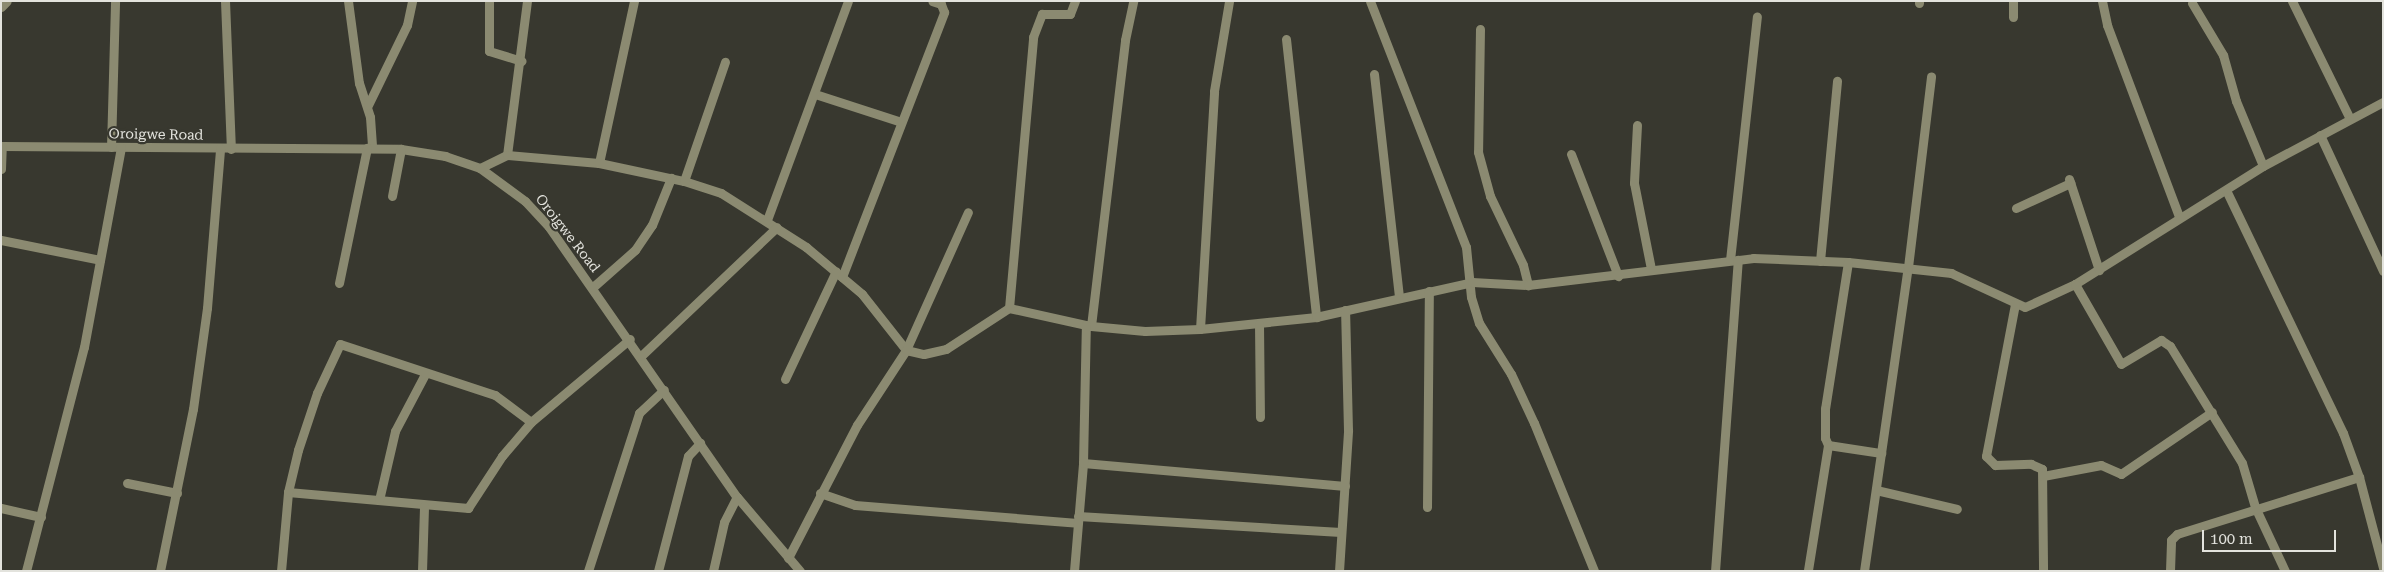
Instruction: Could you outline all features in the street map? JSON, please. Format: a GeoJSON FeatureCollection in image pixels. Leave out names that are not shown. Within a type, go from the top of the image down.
{"type":"FeatureCollection","features":[{"type":"Feature","properties":{"kind":"street"},"geometry":{"type":"LineString","coordinates":[[1,7],[7,1]]}},
{"type":"Feature","properties":{"kind":"street"},"geometry":{"type":"LineString","coordinates":[[111,147],[114,1]]}},
{"type":"Feature","properties":{"kind":"street"},"geometry":{"type":"LineString","coordinates":[[225,1],[231,149]]}},
{"type":"Feature","properties":{"kind":"street"},"geometry":{"type":"LineString","coordinates":[[339,283],[370,148],[368,105],[359,83],[348,1]]}},
{"type":"Feature","properties":{"kind":"street"},"geometry":{"type":"LineString","coordinates":[[368,105],[407,25],[412,1]]}},
{"type":"Feature","properties":{"kind":"street"},"geometry":{"type":"LineString","coordinates":[[489,1],[489,51],[521,61]]}},
{"type":"Feature","properties":{"kind":"street"},"geometry":{"type":"LineString","coordinates":[[507,155],[528,1]]}},
{"type":"Feature","properties":{"kind":"street"},"geometry":{"type":"LineString","coordinates":[[599,163],[634,1]]}},
{"type":"Feature","properties":{"kind":"street"},"geometry":{"type":"LineString","coordinates":[[766,220],[815,94],[848,1]]}},
{"type":"Feature","properties":{"kind":"street"},"geometry":{"type":"LineString","coordinates":[[785,379],[839,274],[944,12],[940,4],[932,1]]}},
{"type":"Feature","properties":{"kind":"street"},"geometry":{"type":"LineString","coordinates":[[1009,308],[1033,37],[1042,14],[1070,14],[1075,1]]}},
{"type":"Feature","properties":{"kind":"street"},"geometry":{"type":"LineString","coordinates":[[1074,571],[1083,462],[1089,325],[1125,40],[1133,1]]}},
{"type":"Feature","properties":{"kind":"street"},"geometry":{"type":"LineString","coordinates":[[1200,329],[1214,91],[1229,1]]}},
{"type":"Feature","properties":{"kind":"street"},"geometry":{"type":"LineString","coordinates":[[1370,1],[1464,242],[1472,282],[1472,297],[1479,324],[1510,374],[1534,423],[1594,571]]}},
{"type":"Feature","properties":{"kind":"street"},"geometry":{"type":"LineString","coordinates":[[2013,1],[2013,17]]}},
{"type":"Feature","properties":{"kind":"street"},"geometry":{"type":"LineString","coordinates":[[2102,1],[2116,52],[2179,217]]}},
{"type":"Feature","properties":{"kind":"street"},"geometry":{"type":"LineString","coordinates":[[2292,1],[2350,119]]}},
{"type":"Feature","properties":{"kind":"street"},"geometry":{"type":"LineString","coordinates":[[2192,3],[2223,55],[2236,101],[2263,166]]}},
{"type":"Feature","properties":{"kind":"street"},"geometry":{"type":"LineString","coordinates":[[1715,571],[1734,260],[1757,16]]}},
{"type":"Feature","properties":{"kind":"street"},"geometry":{"type":"LineString","coordinates":[[1480,29],[1478,152],[1490,196],[1523,265],[1528,285]]}},
{"type":"Feature","properties":{"kind":"street"},"geometry":{"type":"LineString","coordinates":[[1286,39],[1316,317]]}},
{"type":"Feature","properties":{"kind":"street"},"geometry":{"type":"LineString","coordinates":[[684,181],[725,62]]}},
{"type":"Feature","properties":{"kind":"street"},"geometry":{"type":"LineString","coordinates":[[1374,74],[1399,298]]}},
{"type":"Feature","properties":{"kind":"street"},"geometry":{"type":"LineString","coordinates":[[1864,571],[1908,267],[1931,76]]}},
{"type":"Feature","properties":{"kind":"street"},"geometry":{"type":"LineString","coordinates":[[1820,261],[1837,81]]}},
{"type":"Feature","properties":{"kind":"street"},"geometry":{"type":"LineString","coordinates":[[815,94],[901,122]]}},
{"type":"Feature","properties":{"kind":"street"},"geometry":{"type":"LineString","coordinates":[[480,168],[507,155],[599,163],[684,181],[721,194],[777,227],[839,274],[875,308],[906,350],[924,354],[946,349],[1009,308],[1089,325],[1145,331],[1200,329],[1316,317],[1472,282],[1528,285],[1618,276],[1651,269],[1734,260],[1848,262],[1908,267],[1961,276],[2015,304],[2032,305],[2099,270],[2179,217],[2263,166],[2383,102]]}},
{"type":"Feature","properties":{"kind":"street"},"geometry":{"type":"LineString","coordinates":[[1638,125],[1634,184],[1651,269]]}},
{"type":"Feature","properties":{"kind":"street"},"geometry":{"type":"LineString","coordinates":[[2320,135],[2383,270]]}},
{"type":"Feature","properties":{"kind":"street"},"geometry":{"type":"LineString","coordinates":[[1,169],[2,146]]}},
{"type":"Feature","properties":{"kind":"street","name":"Oroigwe Road"},"geometry":{"type":"LineString","coordinates":[[2,146],[402,149],[445,156],[480,168],[534,210],[630,339],[737,496],[800,571]]}},
{"type":"Feature","properties":{"kind":"street"},"geometry":{"type":"LineString","coordinates":[[26,571],[84,347],[121,147]]}},
{"type":"Feature","properties":{"kind":"street"},"geometry":{"type":"LineString","coordinates":[[160,571],[177,493],[207,308],[220,149]]}},
{"type":"Feature","properties":{"kind":"street"},"geometry":{"type":"LineString","coordinates":[[392,196],[402,149]]}},
{"type":"Feature","properties":{"kind":"street"},"geometry":{"type":"LineString","coordinates":[[1571,154],[1618,276]]}},
{"type":"Feature","properties":{"kind":"street"},"geometry":{"type":"LineString","coordinates":[[593,287],[635,250],[660,208],[671,178]]}},
{"type":"Feature","properties":{"kind":"street"},"geometry":{"type":"LineString","coordinates":[[2016,208],[2069,181],[2099,270]]}},
{"type":"Feature","properties":{"kind":"street"},"geometry":{"type":"LineString","coordinates":[[2226,190],[2326,396],[2359,477],[2383,568]]}},
{"type":"Feature","properties":{"kind":"street"},"geometry":{"type":"LineString","coordinates":[[788,558],[820,493],[857,426],[906,350],[968,212]]}},
{"type":"Feature","properties":{"kind":"street"},"geometry":{"type":"LineString","coordinates":[[641,356],[748,258],[777,227]]}},
{"type":"Feature","properties":{"kind":"street"},"geometry":{"type":"LineString","coordinates":[[1,240],[100,260]]}},
{"type":"Feature","properties":{"kind":"street"},"geometry":{"type":"LineString","coordinates":[[1808,570],[1828,445],[1825,438],[1825,409],[1848,262]]}},
{"type":"Feature","properties":{"kind":"street"},"geometry":{"type":"LineString","coordinates":[[2075,284],[2116,361],[2121,364],[2127,363],[2157,342],[2166,341],[2212,412],[2242,463],[2255,507],[2285,571]]}},
{"type":"Feature","properties":{"kind":"street"},"geometry":{"type":"LineString","coordinates":[[1427,507],[1429,291]]}},
{"type":"Feature","properties":{"kind":"street"},"geometry":{"type":"LineString","coordinates":[[2015,304],[1986,456],[1995,465],[2038,466],[2043,476],[2044,571]]}},
{"type":"Feature","properties":{"kind":"street"},"geometry":{"type":"LineString","coordinates":[[1339,571],[1348,430],[1345,310]]}},
{"type":"Feature","properties":{"kind":"street"},"geometry":{"type":"LineString","coordinates":[[1259,324],[1260,417]]}},
{"type":"Feature","properties":{"kind":"street"},"geometry":{"type":"LineString","coordinates":[[288,492],[460,509],[474,504],[502,456],[531,422],[630,339]]}},
{"type":"Feature","properties":{"kind":"street"},"geometry":{"type":"LineString","coordinates":[[281,571],[288,492],[311,408],[340,344],[425,374],[495,395],[531,422]]}},
{"type":"Feature","properties":{"kind":"street"},"geometry":{"type":"LineString","coordinates":[[379,500],[395,432],[425,374]]}},
{"type":"Feature","properties":{"kind":"street"},"geometry":{"type":"LineString","coordinates":[[588,571],[638,412],[664,390]]}},
{"type":"Feature","properties":{"kind":"street"},"geometry":{"type":"LineString","coordinates":[[2043,476],[2101,464],[2121,474],[2212,412]]}},
{"type":"Feature","properties":{"kind":"street"},"geometry":{"type":"LineString","coordinates":[[658,571],[688,456],[700,443]]}},
{"type":"Feature","properties":{"kind":"street"},"geometry":{"type":"LineString","coordinates":[[1828,445],[1881,453]]}},
{"type":"Feature","properties":{"kind":"street"},"geometry":{"type":"LineString","coordinates":[[1083,462],[1345,486]]}},
{"type":"Feature","properties":{"kind":"street"},"geometry":{"type":"LineString","coordinates":[[2170,571],[2172,537],[2255,507],[2359,477]]}},
{"type":"Feature","properties":{"kind":"street"},"geometry":{"type":"LineString","coordinates":[[127,483],[177,493]]}},
{"type":"Feature","properties":{"kind":"street"},"geometry":{"type":"LineString","coordinates":[[1876,490],[1957,509]]}},
{"type":"Feature","properties":{"kind":"street"},"geometry":{"type":"LineString","coordinates":[[820,493],[855,505],[1078,519],[1341,532]]}},
{"type":"Feature","properties":{"kind":"street"},"geometry":{"type":"LineString","coordinates":[[713,571],[724,522],[737,496]]}},
{"type":"Feature","properties":{"kind":"street"},"geometry":{"type":"LineString","coordinates":[[422,571],[424,506]]}},
{"type":"Feature","properties":{"kind":"street"},"geometry":{"type":"LineString","coordinates":[[1,508],[41,517]]}}]}
